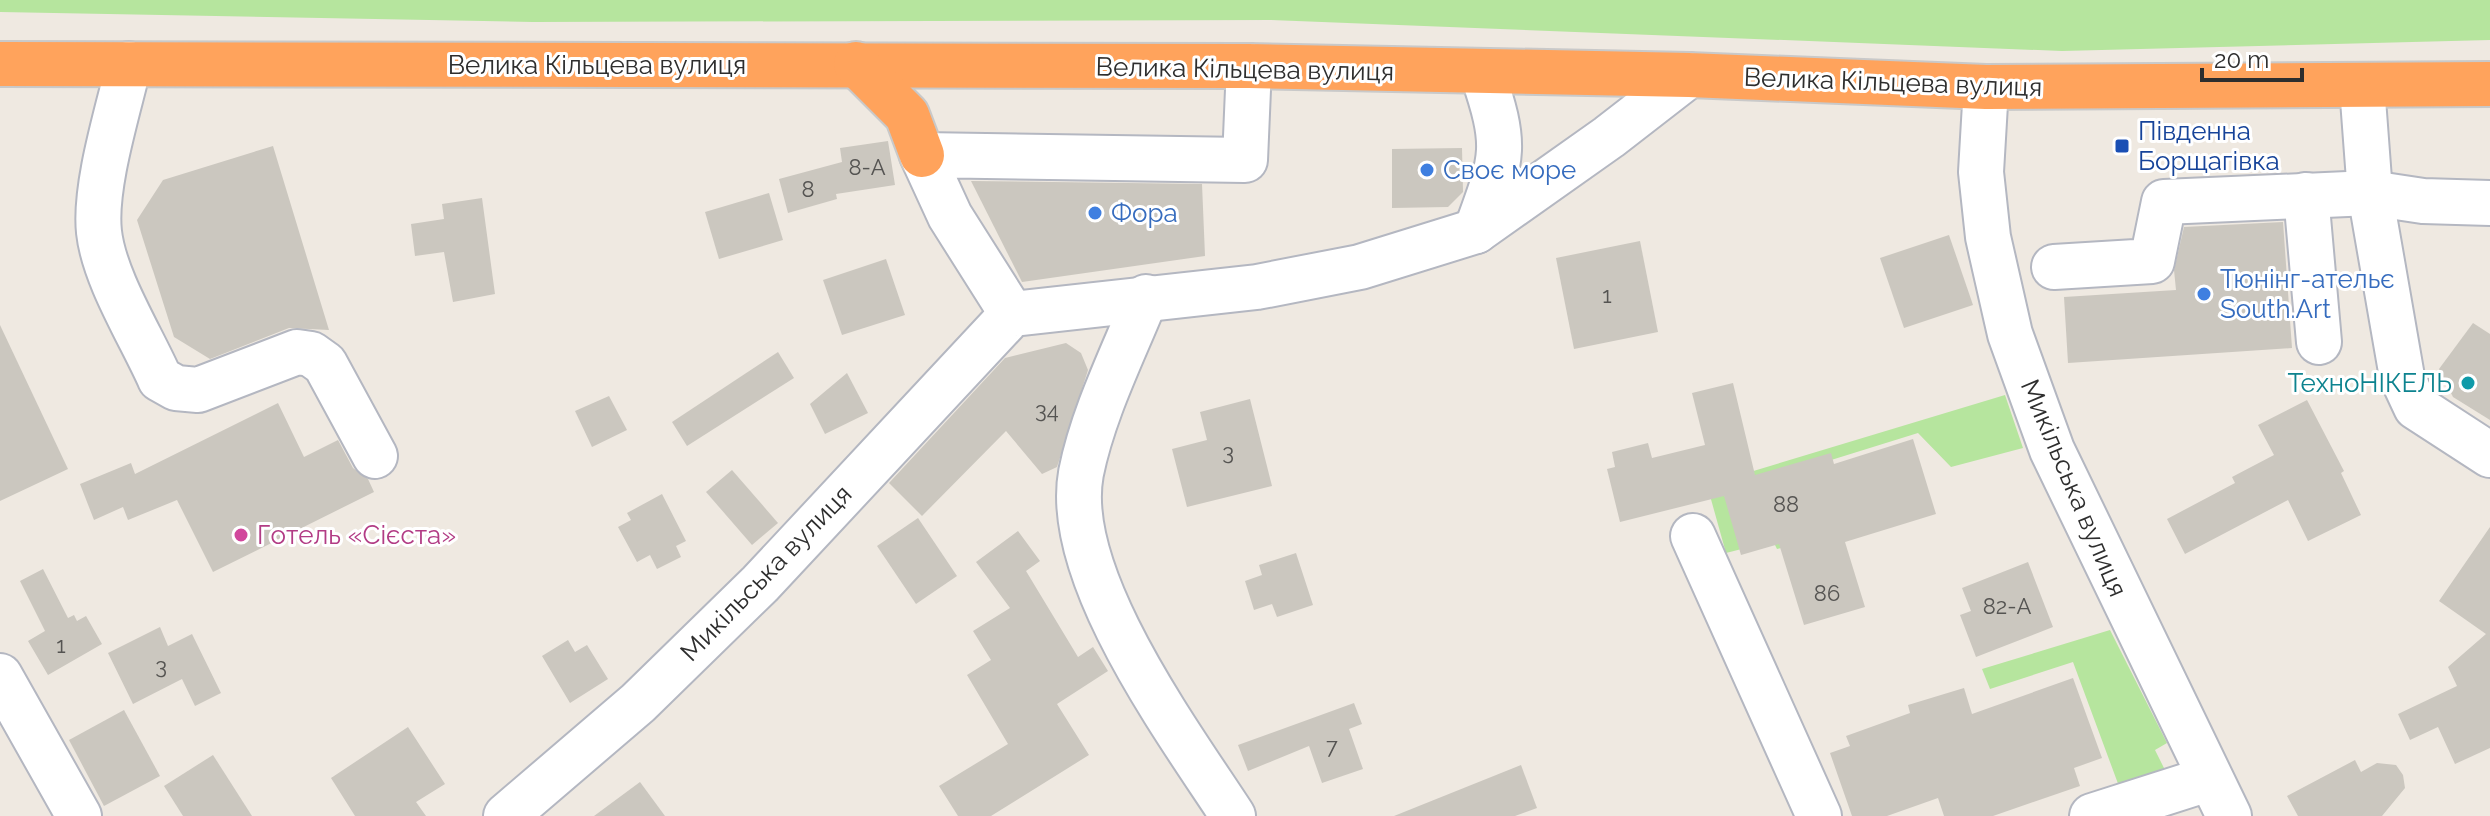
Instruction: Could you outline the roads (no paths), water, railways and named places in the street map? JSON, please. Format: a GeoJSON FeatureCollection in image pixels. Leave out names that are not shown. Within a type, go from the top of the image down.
{"type":"FeatureCollection","features":[{"type":"Feature","properties":{"kind":"highway","name":"Велика Кільцева вулиця"},"geometry":{"type":"LineString","coordinates":[[0,64],[1249,66],[1689,75],[1986,87],[2490,84]]}},
{"type":"Feature","properties":{"kind":"highway"},"geometry":{"type":"LineString","coordinates":[[856,64],[907,115],[922,155]]}},
{"type":"Feature","properties":{"kind":"street"},"geometry":{"type":"LineString","coordinates":[[129,64],[99,204],[99,234],[111,272],[160,379],[176,388],[198,390],[297,352],[311,354],[325,364],[375,456]]}},
{"type":"Feature","properties":{"kind":"street"},"geometry":{"type":"LineString","coordinates":[[1249,66],[1245,160],[922,155],[950,216],[1012,314],[1257,287],[1360,267],[1476,231],[1609,137],[1689,75]]}},
{"type":"Feature","properties":{"kind":"street"},"geometry":{"type":"LineString","coordinates":[[1476,231],[1498,170],[1501,145],[1498,120],[1482,72]]}},
{"type":"Feature","properties":{"kind":"street"},"geometry":{"type":"LineString","coordinates":[[2362,86],[2370,193],[2402,377],[2416,407],[2490,455]]}},
{"type":"Feature","properties":{"kind":"street","name":"Микільська вулиця"},"geometry":{"type":"LineString","coordinates":[[1986,87],[1981,172],[1988,237],[2010,334],[2052,450],[2208,779],[2229,816]]}},
{"type":"Feature","properties":{"kind":"street"},"geometry":{"type":"LineString","coordinates":[[2054,267],[2152,261],[2164,202],[2370,193],[2423,201],[2490,203]]}},
{"type":"Feature","properties":{"kind":"street"},"geometry":{"type":"LineString","coordinates":[[2306,195],[2319,342]]}},
{"type":"Feature","properties":{"kind":"street"},"geometry":{"type":"LineString","coordinates":[[1146,297],[1101,407],[1081,474],[1082,532],[1103,597],[1151,690],[1233,816]]}},
{"type":"Feature","properties":{"kind":"street","name":"Микільська вулиця"},"geometry":{"type":"LineString","coordinates":[[506,816],[638,703],[760,584],[1012,314]]}},
{"type":"Feature","properties":{"kind":"street"},"geometry":{"type":"LineString","coordinates":[[1693,536],[1819,816]]}},
{"type":"Feature","properties":{"kind":"street"},"geometry":{"type":"LineString","coordinates":[[0,676],[79,816]]}},
{"type":"Feature","properties":{"kind":"street"},"geometry":{"type":"LineString","coordinates":[[2092,816],[2208,779]]}},
{"type":"Feature","properties":{"kind":"place","name":"Південна Борщагівка"},"geometry":{"type":"Point","coordinates":[2122,146]}},
{"type":"Feature","properties":{"kind":"place","name":"Своє море"},"geometry":{"type":"Point","coordinates":[1427,170]}},
{"type":"Feature","properties":{"kind":"place","name":"Фора"},"geometry":{"type":"Point","coordinates":[1095,213]}},
{"type":"Feature","properties":{"kind":"place","name":"Тюнінг-ательє South.Art"},"geometry":{"type":"Point","coordinates":[2204,294]}},
{"type":"Feature","properties":{"kind":"place","name":"ТехноНІКЕЛЬ"},"geometry":{"type":"Point","coordinates":[2468,383]}},
{"type":"Feature","properties":{"kind":"place","name":"Готель «Сієста»"},"geometry":{"type":"Point","coordinates":[241,535]}}]}
